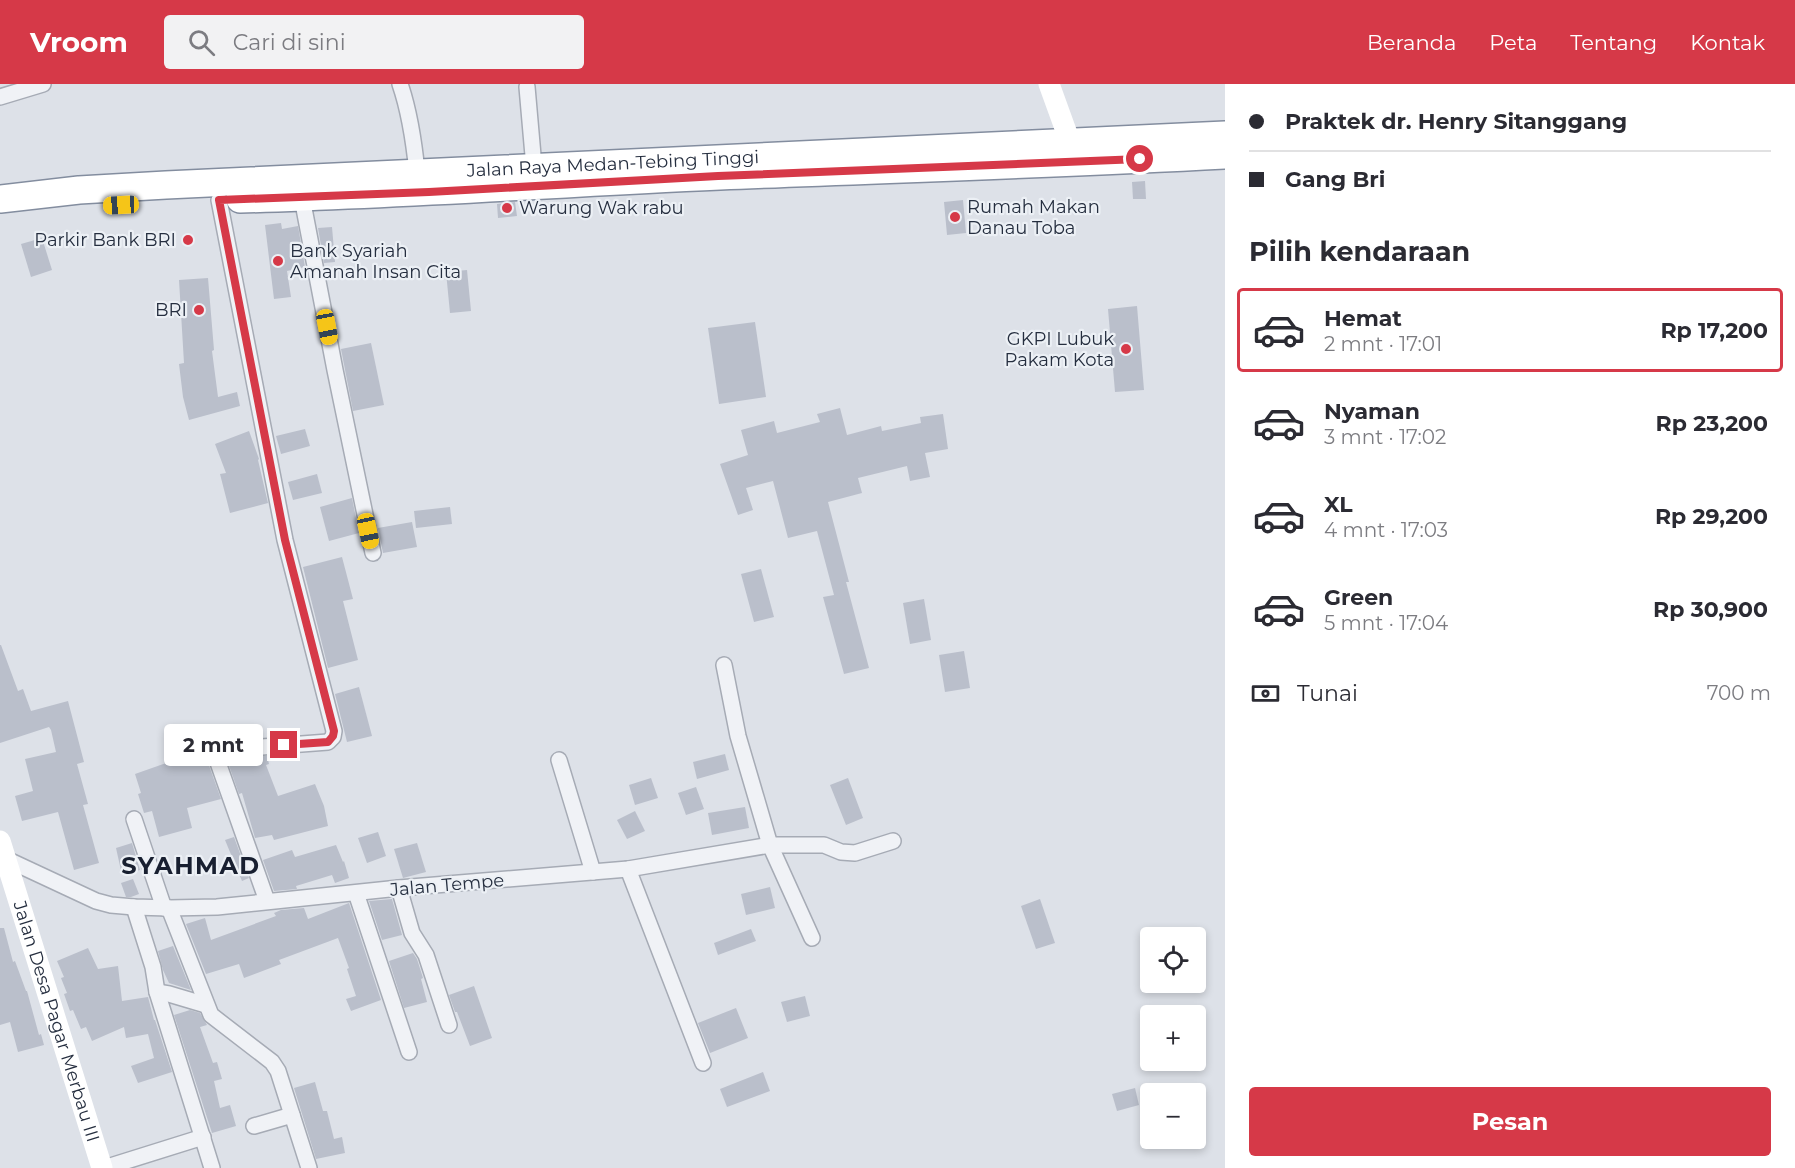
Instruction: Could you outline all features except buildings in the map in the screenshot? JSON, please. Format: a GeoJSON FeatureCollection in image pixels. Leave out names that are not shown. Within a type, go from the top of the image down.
{"type":"FeatureCollection","features":[{"type":"Feature","properties":{"kind":"highway","name":"Jalan Raya Medan-Tebing Tinggi"},"geometry":{"type":"LineString","coordinates":[[0,199],[79,190],[417,172],[534,167],[718,167],[1176,147],[1225,135]]}},
{"type":"Feature","properties":{"kind":"highway","name":"Jalan Raya Medan-Tebing Tinggi"},"geometry":{"type":"LineString","coordinates":[[886,161],[1070,142],[1176,147],[1225,155]]}},
{"type":"Feature","properties":{"kind":"highway","name":"Jalan Raya Medan-Tebing Tinggi"},"geometry":{"type":"LineString","coordinates":[[0,215],[81,207],[450,191],[718,167]]}},
{"type":"Feature","properties":{"kind":"street"},"geometry":{"type":"LineString","coordinates":[[0,97],[43,84]]}},
{"type":"Feature","properties":{"kind":"street"},"geometry":{"type":"LineString","coordinates":[[400,84],[412,125],[417,172]]}},
{"type":"Feature","properties":{"kind":"street"},"geometry":{"type":"LineString","coordinates":[[1049,84],[1070,142]]}},
{"type":"Feature","properties":{"kind":"street"},"geometry":{"type":"LineString","coordinates":[[527,87],[534,167]]}},
{"type":"Feature","properties":{"kind":"street"},"geometry":{"type":"LineString","coordinates":[[302,198],[373,553]]}},
{"type":"Feature","properties":{"kind":"street"},"geometry":{"type":"LineString","coordinates":[[219,200],[284,535],[334,731],[328,742],[262,747]]}},
{"type":"Feature","properties":{"kind":"street"},"geometry":{"type":"LineString","coordinates":[[724,665],[738,736],[770,845],[812,938]]}},
{"type":"Feature","properties":{"kind":"street"},"geometry":{"type":"LineString","coordinates":[[215,754],[267,901]]}},
{"type":"Feature","properties":{"kind":"street"},"geometry":{"type":"LineString","coordinates":[[559,759],[593,872]]}},
{"type":"Feature","properties":{"kind":"street"},"geometry":{"type":"LineString","coordinates":[[134,819],[167,908],[211,1015],[272,1062],[278,1071],[309,1168]]}},
{"type":"Feature","properties":{"kind":"street","name":"Jalan Tempe"},"geometry":{"type":"LineString","coordinates":[[4,855],[96,901],[111,905],[167,908],[217,907],[399,888],[628,869],[770,845],[824,845],[847,853],[855,853],[893,841]]}},
{"type":"Feature","properties":{"kind":"street","name":"Jalan Desa Pagar Merbau III"},"geometry":{"type":"LineString","coordinates":[[4,855],[103,1168]]}},
{"type":"Feature","properties":{"kind":"street"},"geometry":{"type":"LineString","coordinates":[[628,869],[703,1063]]}},
{"type":"Feature","properties":{"kind":"street"},"geometry":{"type":"LineString","coordinates":[[399,888],[412,933],[426,955],[448,1025]]}},
{"type":"Feature","properties":{"kind":"street"},"geometry":{"type":"LineString","coordinates":[[356,893],[409,1052]]}},
{"type":"Feature","properties":{"kind":"street"},"geometry":{"type":"LineString","coordinates":[[134,907],[153,967],[156,988],[212,1168]]}},
{"type":"Feature","properties":{"kind":"street"},"geometry":{"type":"LineString","coordinates":[[156,988],[206,1005]]}},
{"type":"Feature","properties":{"kind":"street"},"geometry":{"type":"LineString","coordinates":[[254,1126],[292,1114]]}},
{"type":"Feature","properties":{"kind":"street"},"geometry":{"type":"LineString","coordinates":[[103,1168],[203,1137]]}},
{"type":"Feature","properties":{"kind":"place","name":"Warung Wak rabu"},"geometry":{"type":"Point","coordinates":[507,208]}},
{"type":"Feature","properties":{"kind":"place","name":"Rumah Makan Danau Toba"},"geometry":{"type":"Point","coordinates":[955,217]}},
{"type":"Feature","properties":{"kind":"place","name":"Parkir Bank BRI"},"geometry":{"type":"Point","coordinates":[188,240]}},
{"type":"Feature","properties":{"kind":"place","name":"Bank Syariah Amanah Insan Cita"},"geometry":{"type":"Point","coordinates":[278,261]}},
{"type":"Feature","properties":{"kind":"place","name":"BRI"},"geometry":{"type":"Point","coordinates":[199,310]}},
{"type":"Feature","properties":{"kind":"place","name":"GKPI Lubuk Pakam Kota"},"geometry":{"type":"Point","coordinates":[1126,349]}},
{"type":"Feature","properties":{"kind":"district","name":"SYAHMAD"},"geometry":{"type":"Point","coordinates":[191,866]}},
{"type":"Feature","properties":{"kind":"route"},"geometry":{"type":"LineString","coordinates":[[284,745],[328,742],[334,731],[285,540],[219,200],[1140,159]]}}]}
